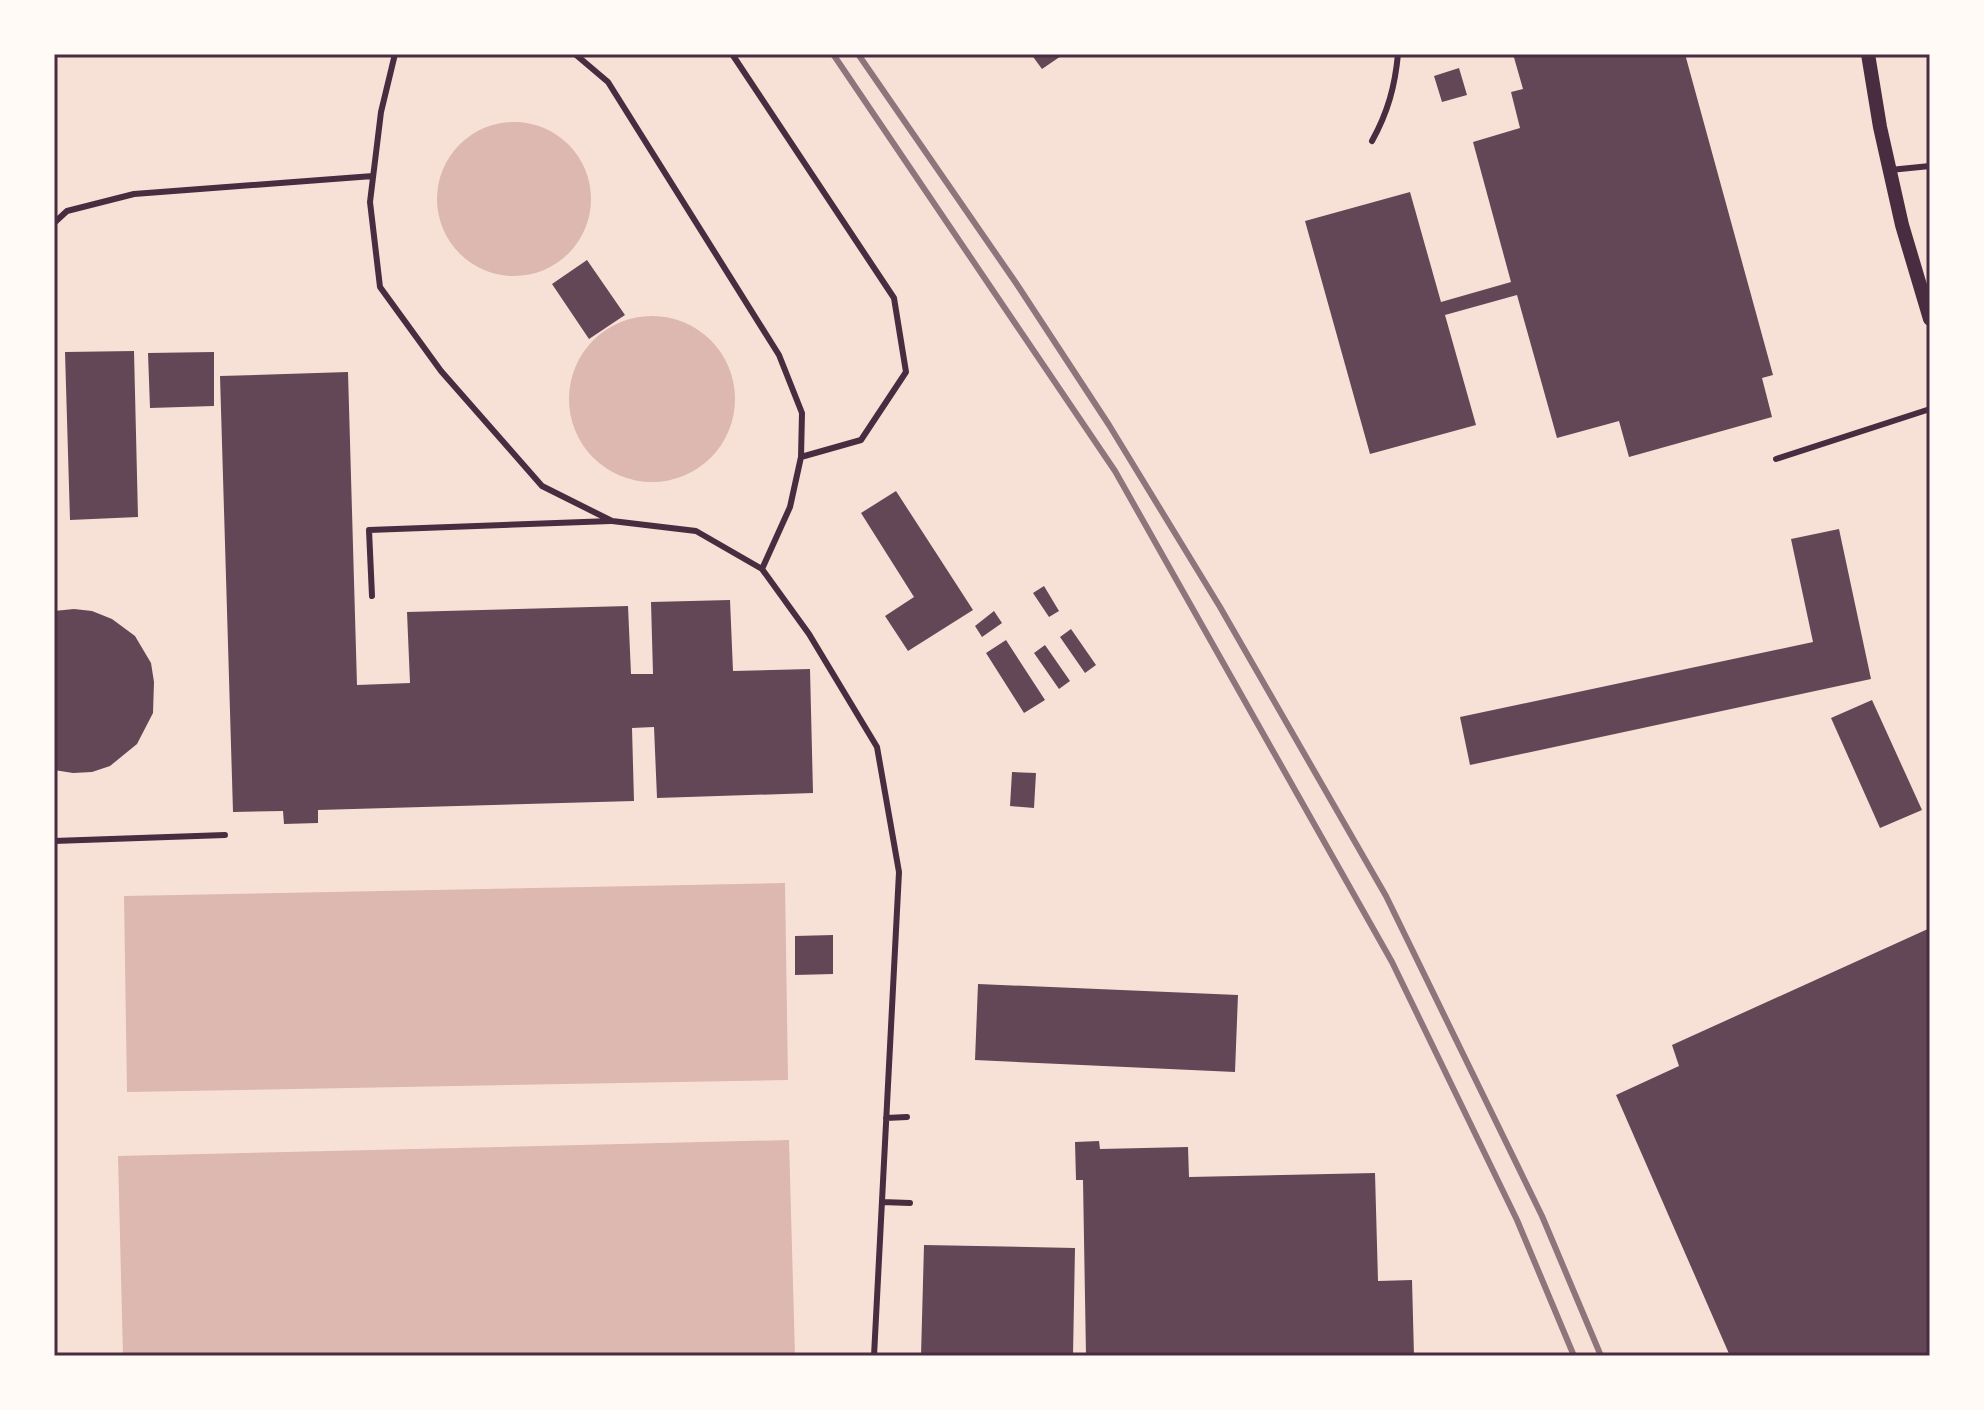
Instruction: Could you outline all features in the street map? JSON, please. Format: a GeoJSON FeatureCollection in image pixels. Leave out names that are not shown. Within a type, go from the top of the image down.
{"type":"FeatureCollection","features":[{"type":"Feature","properties":{"kind":"street"},"geometry":{"type":"LineString","coordinates":[[1868,54],[1889,170],[1902,225],[1928,302],[1930,319]]}},
{"type":"Feature","properties":{"kind":"lane"},"geometry":{"type":"LineString","coordinates":[[395,54],[381,112],[370,202],[380,287],[441,371],[542,486],[612,521]]}},
{"type":"Feature","properties":{"kind":"lane"},"geometry":{"type":"LineString","coordinates":[[575,54],[608,82],[779,355],[802,413],[801,457],[790,507],[762,569]]}},
{"type":"Feature","properties":{"kind":"lane"},"geometry":{"type":"LineString","coordinates":[[732,54],[894,298],[906,372],[861,440],[801,457]]}},
{"type":"Feature","properties":{"kind":"lane"},"geometry":{"type":"LineString","coordinates":[[1372,141],[1386,115],[1393,93],[1398,54]]}},
{"type":"Feature","properties":{"kind":"lane"},"geometry":{"type":"LineString","coordinates":[[1889,170],[1930,166]]}},
{"type":"Feature","properties":{"kind":"lane"},"geometry":{"type":"LineString","coordinates":[[54,223],[67,211],[134,194],[373,176]]}},
{"type":"Feature","properties":{"kind":"lane"},"geometry":{"type":"LineString","coordinates":[[1776,459],[1930,409]]}},
{"type":"Feature","properties":{"kind":"lane"},"geometry":{"type":"LineString","coordinates":[[372,596],[369,530],[612,521],[696,531],[762,569],[809,634],[877,747],[899,872],[874,1356]]}},
{"type":"Feature","properties":{"kind":"lane"},"geometry":{"type":"LineString","coordinates":[[54,841],[225,835]]}},
{"type":"Feature","properties":{"kind":"lane"},"geometry":{"type":"LineString","coordinates":[[886,1118],[907,1117]]}},
{"type":"Feature","properties":{"kind":"lane"},"geometry":{"type":"LineString","coordinates":[[882,1202],[910,1203]]}},
{"type":"Feature","properties":{"kind":"shaded area"},"geometry":{"type":"Polygon","coordinates":[[[514,122],[544,128],[569,144],[585,169],[591,199],[585,229],[569,254],[544,270],[514,276],[484,270],[459,254],[443,229],[437,199],[443,169],[459,144],[484,128],[514,122]]]}},
{"type":"Feature","properties":{"kind":"shaded area"},"geometry":{"type":"Polygon","coordinates":[[[652,316],[684,322],[711,340],[729,367],[735,399],[729,431],[711,458],[684,476],[652,482],[620,476],[593,458],[575,431],[569,399],[575,367],[593,340],[620,322],[652,316]]]}},
{"type":"Feature","properties":{"kind":"shaded area"},"geometry":{"type":"Polygon","coordinates":[[[785,883],[788,1080],[127,1092],[124,896],[785,883]]]}},
{"type":"Feature","properties":{"kind":"shaded area"},"geometry":{"type":"Polygon","coordinates":[[[789,1140],[795,1356],[123,1356],[118,1156],[789,1140]]]}},
{"type":"Feature","properties":{"kind":"building"},"geometry":{"type":"Polygon","coordinates":[[[1031,54],[1064,54],[1042,69],[1031,54]]]}},
{"type":"Feature","properties":{"kind":"building"},"geometry":{"type":"Polygon","coordinates":[[[1513,54],[1685,54],[1773,375],[1762,378],[1772,417],[1629,457],[1619,421],[1557,438],[1517,295],[1445,315],[1476,425],[1370,454],[1305,221],[1410,192],[1441,302],[1511,282],[1473,142],[1520,128],[1511,92],[1523,89],[1513,54]]]}},
{"type":"Feature","properties":{"kind":"building"},"geometry":{"type":"Polygon","coordinates":[[[1459,68],[1467,95],[1442,102],[1434,76],[1459,68]]]}},
{"type":"Feature","properties":{"kind":"building"},"geometry":{"type":"Polygon","coordinates":[[[587,260],[625,315],[589,339],[552,284],[587,260]]]}},
{"type":"Feature","properties":{"kind":"building"},"geometry":{"type":"Polygon","coordinates":[[[134,351],[138,517],[70,520],[65,352],[134,351]]]}},
{"type":"Feature","properties":{"kind":"building"},"geometry":{"type":"Polygon","coordinates":[[[214,352],[214,406],[150,408],[148,353],[214,352]]]}},
{"type":"Feature","properties":{"kind":"building"},"geometry":{"type":"Polygon","coordinates":[[[348,372],[357,685],[410,683],[407,612],[628,606],[631,674],[653,674],[651,602],[730,600],[733,671],[810,669],[813,793],[657,798],[654,727],[632,728],[634,801],[318,810],[318,823],[284,824],[283,811],[233,812],[220,376],[348,372]]]}},
{"type":"Feature","properties":{"kind":"building"},"geometry":{"type":"Polygon","coordinates":[[[896,491],[973,610],[908,651],[885,616],[914,597],[861,513],[896,491]]]}},
{"type":"Feature","properties":{"kind":"building"},"geometry":{"type":"Polygon","coordinates":[[[1839,529],[1871,679],[1470,765],[1460,717],[1813,642],[1791,539],[1839,529]]]}},
{"type":"Feature","properties":{"kind":"building"},"geometry":{"type":"Polygon","coordinates":[[[1044,586],[1059,611],[1049,617],[1033,593],[1044,586]]]}},
{"type":"Feature","properties":{"kind":"building"},"geometry":{"type":"Polygon","coordinates":[[[54,611],[92,611],[112,619],[135,636],[151,663],[154,682],[153,713],[137,744],[110,766],[92,772],[73,773],[54,770],[54,611]]]}},
{"type":"Feature","properties":{"kind":"building"},"geometry":{"type":"Polygon","coordinates":[[[994,611],[1002,623],[982,637],[975,626],[994,611]]]}},
{"type":"Feature","properties":{"kind":"building"},"geometry":{"type":"Polygon","coordinates":[[[1071,629],[1096,665],[1085,673],[1060,637],[1071,629]]]}},
{"type":"Feature","properties":{"kind":"building"},"geometry":{"type":"Polygon","coordinates":[[[1006,640],[1045,700],[1024,713],[986,653],[1006,640]]]}},
{"type":"Feature","properties":{"kind":"building"},"geometry":{"type":"Polygon","coordinates":[[[1045,645],[1070,681],[1059,689],[1034,653],[1045,645]]]}},
{"type":"Feature","properties":{"kind":"building"},"geometry":{"type":"Polygon","coordinates":[[[1872,700],[1922,810],[1880,828],[1831,718],[1872,700]]]}},
{"type":"Feature","properties":{"kind":"building"},"geometry":{"type":"Polygon","coordinates":[[[1012,772],[1036,773],[1034,808],[1010,806],[1012,772]]]}},
{"type":"Feature","properties":{"kind":"building"},"geometry":{"type":"Polygon","coordinates":[[[1930,928],[1930,1356],[1730,1356],[1616,1095],[1679,1066],[1672,1045],[1930,928]]]}},
{"type":"Feature","properties":{"kind":"building"},"geometry":{"type":"Polygon","coordinates":[[[833,935],[833,974],[795,975],[795,936],[833,935]]]}},
{"type":"Feature","properties":{"kind":"building"},"geometry":{"type":"Polygon","coordinates":[[[978,984],[1238,995],[1235,1072],[975,1060],[978,984]]]}},
{"type":"Feature","properties":{"kind":"building"},"geometry":{"type":"Polygon","coordinates":[[[1099,1141],[1100,1149],[1188,1147],[1189,1177],[1375,1173],[1378,1281],[1412,1280],[1414,1356],[1086,1356],[1083,1180],[1076,1180],[1075,1142],[1099,1141]]]}},
{"type":"Feature","properties":{"kind":"building"},"geometry":{"type":"Polygon","coordinates":[[[924,1245],[1075,1248],[1073,1356],[921,1356],[924,1245]]]}},
{"type":"Feature","properties":{"kind":"railway"},"geometry":{"type":"LineString","coordinates":[[833,54],[1115,471],[1392,962],[1517,1220],[1574,1356]]}},
{"type":"Feature","properties":{"kind":"railway"},"geometry":{"type":"LineString","coordinates":[[858,54],[1016,283],[1109,425],[1220,607],[1386,896],[1542,1216],[1601,1356]]}}]}
